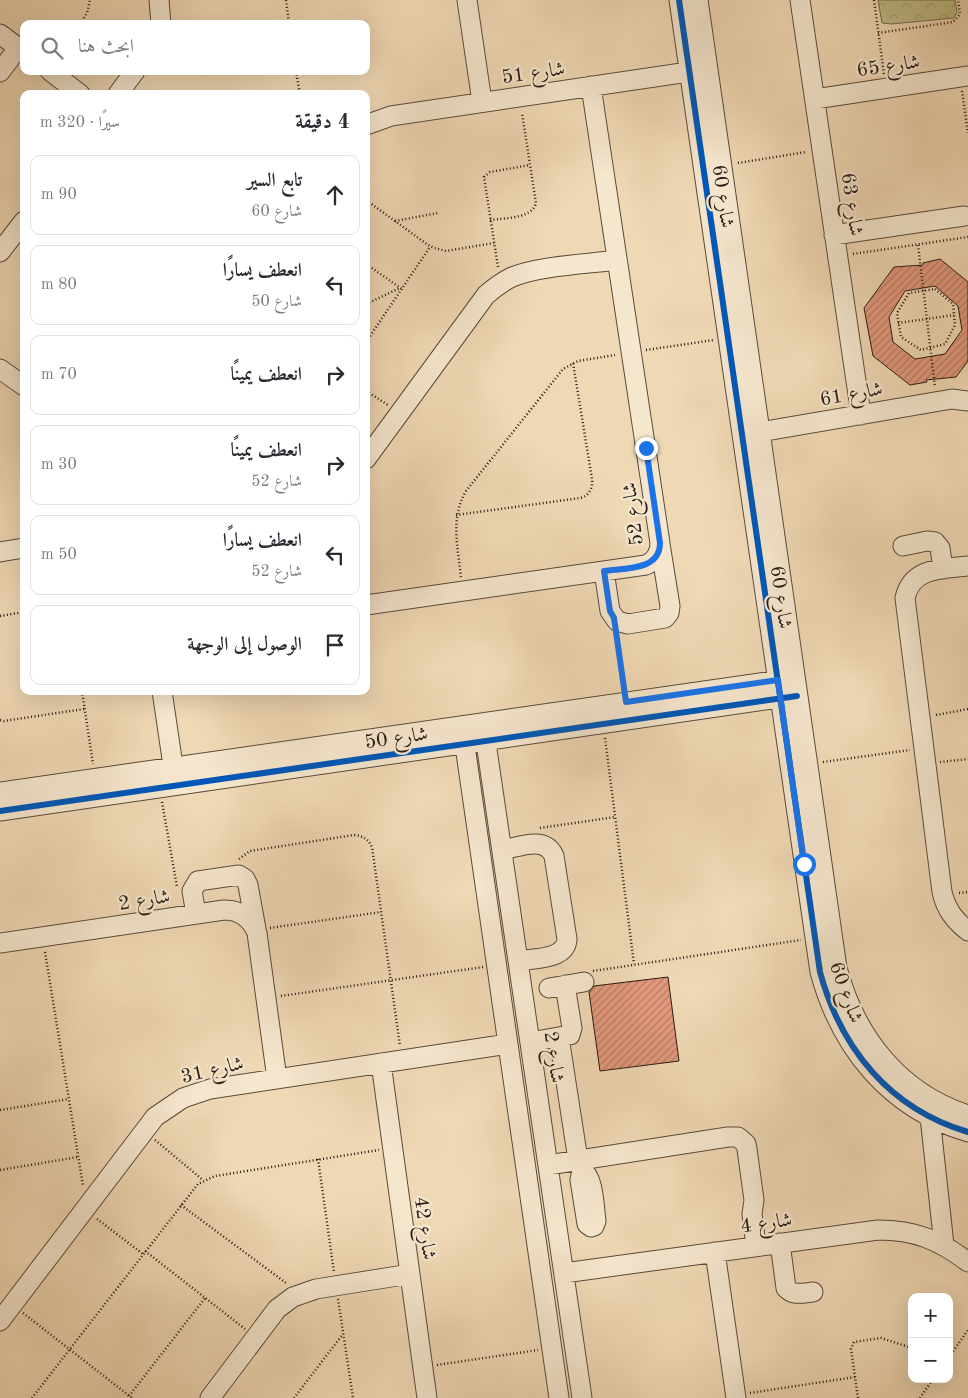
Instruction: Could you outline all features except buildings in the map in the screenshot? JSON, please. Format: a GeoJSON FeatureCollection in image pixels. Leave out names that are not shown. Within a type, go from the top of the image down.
{"type":"FeatureCollection","features":[{"type":"Feature","properties":{"kind":"street"},"geometry":{"type":"LineString","coordinates":[[159,0],[161,20]]}},
{"type":"Feature","properties":{"kind":"street"},"geometry":{"type":"LineString","coordinates":[[467,0],[482,102]]}},
{"type":"Feature","properties":{"kind":"street","name":"شارع 60"},"geometry":{"type":"LineString","coordinates":[[680,0],[699,70],[721,165],[751,433],[787,688],[814,938],[820,972],[837,1020],[854,1050],[864,1063],[888,1088],[908,1104],[930,1117],[968,1132]]}},
{"type":"Feature","properties":{"kind":"street","name":"شارع 60"},"geometry":{"type":"LineString","coordinates":[[698,0],[699,70],[728,337],[751,433]]}},
{"type":"Feature","properties":{"kind":"street","name":"شارع 63"},"geometry":{"type":"LineString","coordinates":[[800,0],[861,415]]}},
{"type":"Feature","properties":{"kind":"street"},"geometry":{"type":"LineString","coordinates":[[0,34],[20,49]]}},
{"type":"Feature","properties":{"kind":"street"},"geometry":{"type":"LineString","coordinates":[[0,72],[20,51]]}},
{"type":"Feature","properties":{"kind":"street","name":"شارع 51"},"geometry":{"type":"LineString","coordinates":[[370,124],[391,116],[699,70]]}},
{"type":"Feature","properties":{"kind":"street"},"geometry":{"type":"LineString","coordinates":[[55,75],[75,90]]}},
{"type":"Feature","properties":{"kind":"street"},"geometry":{"type":"LineString","coordinates":[[121,90],[132,75]]}},
{"type":"Feature","properties":{"kind":"street","name":"شارع 65"},"geometry":{"type":"LineString","coordinates":[[815,99],[964,76]]}},
{"type":"Feature","properties":{"kind":"street","name":"شارع 52"},"geometry":{"type":"LineString","coordinates":[[370,604],[650,563],[659,552],[660,543],[591,86]]}},
{"type":"Feature","properties":{"kind":"street"},"geometry":{"type":"LineString","coordinates":[[834,235],[964,216]]}},
{"type":"Feature","properties":{"kind":"street"},"geometry":{"type":"LineString","coordinates":[[0,252],[20,226]]}},
{"type":"Feature","properties":{"kind":"street"},"geometry":{"type":"LineString","coordinates":[[370,454],[486,295],[501,283],[531,271],[617,260]]}},
{"type":"Feature","properties":{"kind":"street"},"geometry":{"type":"LineString","coordinates":[[0,369],[20,383]]}},
{"type":"Feature","properties":{"kind":"street","name":"شارع 61"},"geometry":{"type":"LineString","coordinates":[[751,433],[952,399],[968,401]]}},
{"type":"Feature","properties":{"kind":"street"},"geometry":{"type":"LineString","coordinates":[[903,546],[928,541],[935,542],[940,548],[943,569]]}},
{"type":"Feature","properties":{"kind":"street"},"geometry":{"type":"LineString","coordinates":[[604,571],[610,611],[614,618],[628,624],[664,618],[669,613],[670,606],[660,543]]}},
{"type":"Feature","properties":{"kind":"street"},"geometry":{"type":"LineString","coordinates":[[0,552],[20,549]]}},
{"type":"Feature","properties":{"kind":"street"},"geometry":{"type":"LineString","coordinates":[[968,566],[928,572],[916,578],[907,590],[905,598],[944,901],[952,916],[968,931]]}},
{"type":"Feature","properties":{"kind":"street","name":"شارع 60"},"geometry":{"type":"LineString","coordinates":[[787,688],[807,764],[834,953],[841,983],[853,1014],[870,1043],[900,1077],[943,1105],[968,1115]]}},
{"type":"Feature","properties":{"kind":"street","name":"شارع 50"},"geometry":{"type":"LineString","coordinates":[[0,792],[173,767],[484,732],[626,702],[787,688]]}},
{"type":"Feature","properties":{"kind":"street","name":"شارع 50"},"geometry":{"type":"LineString","coordinates":[[484,732],[603,724],[787,688]]}},
{"type":"Feature","properties":{"kind":"street"},"geometry":{"type":"LineString","coordinates":[[163,695],[173,767],[168,787]]}},
{"type":"Feature","properties":{"kind":"street","name":"شارع 2"},"geometry":{"type":"LineString","coordinates":[[484,732],[582,1398]]}},
{"type":"Feature","properties":{"kind":"street"},"geometry":{"type":"LineString","coordinates":[[463,735],[559,1398]]}},
{"type":"Feature","properties":{"kind":"street","name":"شارع 50"},"geometry":{"type":"LineString","coordinates":[[0,811],[168,787],[463,735]]}},
{"type":"Feature","properties":{"kind":"street"},"geometry":{"type":"LineString","coordinates":[[502,850],[538,843],[550,848],[554,856],[567,939],[565,948],[558,954],[518,961]]}},
{"type":"Feature","properties":{"kind":"street"},"geometry":{"type":"LineString","coordinates":[[189,915],[192,895],[195,884],[198,881],[234,874],[243,876],[247,882],[257,931],[278,1079]]}},
{"type":"Feature","properties":{"kind":"street","name":"شارع 2"},"geometry":{"type":"LineString","coordinates":[[0,943],[224,910],[237,912],[249,919],[257,931]]}},
{"type":"Feature","properties":{"kind":"street"},"geometry":{"type":"LineString","coordinates":[[530,1042],[570,1034],[571,1031],[557,986],[586,977]]}},
{"type":"Feature","properties":{"kind":"street"},"geometry":{"type":"LineString","coordinates":[[518,1025],[524,1027],[530,1042],[529,1056],[517,1060],[508,1044],[511,1027],[518,1025]]}},
{"type":"Feature","properties":{"kind":"street"},"geometry":{"type":"LineString","coordinates":[[559,1037],[580,1163]]}},
{"type":"Feature","properties":{"kind":"street","name":"شارع 31"},"geometry":{"type":"LineString","coordinates":[[0,1321],[144,1131],[164,1110],[183,1098],[196,1092],[508,1044]]}},
{"type":"Feature","properties":{"kind":"street","name":"شارع 42"},"geometry":{"type":"LineString","coordinates":[[381,1063],[427,1398]]}},
{"type":"Feature","properties":{"kind":"street"},"geometry":{"type":"LineString","coordinates":[[930,1117],[944,1245]]}},
{"type":"Feature","properties":{"kind":"street"},"geometry":{"type":"LineString","coordinates":[[548,1170],[580,1163],[729,1148],[739,1144],[746,1202],[752,1214],[756,1246]]}},
{"type":"Feature","properties":{"kind":"street","name":"شارع 4"},"geometry":{"type":"LineString","coordinates":[[564,1273],[885,1230],[918,1234],[944,1245],[968,1262]]}},
{"type":"Feature","properties":{"kind":"street"},"geometry":{"type":"LineString","coordinates":[[780,1243],[786,1288],[796,1294],[813,1292]]}},
{"type":"Feature","properties":{"kind":"street"},"geometry":{"type":"LineString","coordinates":[[715,1252],[736,1396]]}},
{"type":"Feature","properties":{"kind":"street"},"geometry":{"type":"LineString","coordinates":[[210,1398],[278,1309],[288,1300],[316,1288],[410,1274]]}},
{"type":"Feature","properties":{"kind":"path"},"geometry":{"type":"LineString","coordinates":[[83,20],[87,13],[90,0]]}},
{"type":"Feature","properties":{"kind":"path"},"geometry":{"type":"LineString","coordinates":[[286,0],[288,20]]}},
{"type":"Feature","properties":{"kind":"path"},"geometry":{"type":"LineString","coordinates":[[874,0],[885,88]]}},
{"type":"Feature","properties":{"kind":"path"},"geometry":{"type":"LineString","coordinates":[[878,33],[953,22],[960,14],[958,0]]}},
{"type":"Feature","properties":{"kind":"path"},"geometry":{"type":"LineString","coordinates":[[297,75],[299,90]]}},
{"type":"Feature","properties":{"kind":"path"},"geometry":{"type":"LineString","coordinates":[[964,76],[968,133]]}},
{"type":"Feature","properties":{"kind":"path"},"geometry":{"type":"LineString","coordinates":[[490,220],[528,214],[535,207],[536,203],[519,97]]}},
{"type":"Feature","properties":{"kind":"path"},"geometry":{"type":"LineString","coordinates":[[721,165],[822,150]]}},
{"type":"Feature","properties":{"kind":"path"},"geometry":{"type":"LineString","coordinates":[[501,283],[484,180],[490,172],[530,165]]}},
{"type":"Feature","properties":{"kind":"path"},"geometry":{"type":"LineString","coordinates":[[370,203],[430,247],[446,251],[494,243]]}},
{"type":"Feature","properties":{"kind":"path"},"geometry":{"type":"LineString","coordinates":[[395,221],[438,213]]}},
{"type":"Feature","properties":{"kind":"path"},"geometry":{"type":"LineString","coordinates":[[838,257],[968,237]]}},
{"type":"Feature","properties":{"kind":"path"},"geometry":{"type":"LineString","coordinates":[[918,245],[937,402]]}},
{"type":"Feature","properties":{"kind":"path"},"geometry":{"type":"LineString","coordinates":[[370,336],[430,247]]}},
{"type":"Feature","properties":{"kind":"path"},"geometry":{"type":"LineString","coordinates":[[370,267],[401,288]]}},
{"type":"Feature","properties":{"kind":"path"},"geometry":{"type":"LineString","coordinates":[[370,302],[401,288]]}},
{"type":"Feature","properties":{"kind":"path"},"geometry":{"type":"LineString","coordinates":[[937,290],[953,304],[955,325],[946,343],[920,350],[902,338],[896,313],[908,294],[923,291],[937,290]]}},
{"type":"Feature","properties":{"kind":"path"},"geometry":{"type":"LineString","coordinates":[[898,323],[954,315]]}},
{"type":"Feature","properties":{"kind":"path"},"geometry":{"type":"LineString","coordinates":[[462,591],[455,525],[456,515],[462,498],[563,369],[573,363],[728,337]]}},
{"type":"Feature","properties":{"kind":"path"},"geometry":{"type":"LineString","coordinates":[[456,515],[580,498],[590,492],[593,484],[573,363]]}},
{"type":"Feature","properties":{"kind":"path"},"geometry":{"type":"LineString","coordinates":[[370,394],[400,413]]}},
{"type":"Feature","properties":{"kind":"path"},"geometry":{"type":"LineString","coordinates":[[0,616],[20,613]]}},
{"type":"Feature","properties":{"kind":"path"},"geometry":{"type":"LineString","coordinates":[[614,618],[626,702]]}},
{"type":"Feature","properties":{"kind":"path"},"geometry":{"type":"LineString","coordinates":[[82,695],[95,778]]}},
{"type":"Feature","properties":{"kind":"path"},"geometry":{"type":"LineString","coordinates":[[0,720],[4,721],[84,709]]}},
{"type":"Feature","properties":{"kind":"path"},"geometry":{"type":"LineString","coordinates":[[920,718],[968,709]]}},
{"type":"Feature","properties":{"kind":"path"},"geometry":{"type":"LineString","coordinates":[[603,724],[634,964]]}},
{"type":"Feature","properties":{"kind":"path"},"geometry":{"type":"LineString","coordinates":[[807,764],[925,756],[968,759]]}},
{"type":"Feature","properties":{"kind":"path"},"geometry":{"type":"LineString","coordinates":[[168,787],[189,915]]}},
{"type":"Feature","properties":{"kind":"path"},"geometry":{"type":"LineString","coordinates":[[538,829],[615,817]]}},
{"type":"Feature","properties":{"kind":"path"},"geometry":{"type":"LineString","coordinates":[[234,874],[236,862],[250,850],[359,835],[367,840],[372,847],[402,1060]]}},
{"type":"Feature","properties":{"kind":"path"},"geometry":{"type":"LineString","coordinates":[[257,931],[382,912]]}},
{"type":"Feature","properties":{"kind":"path"},"geometry":{"type":"LineString","coordinates":[[42,937],[86,1208],[256,1337]]}},
{"type":"Feature","properties":{"kind":"path"},"geometry":{"type":"LineString","coordinates":[[586,977],[634,964],[814,938]]}},
{"type":"Feature","properties":{"kind":"path"},"geometry":{"type":"LineString","coordinates":[[266,998],[497,965]]}},
{"type":"Feature","properties":{"kind":"path"},"geometry":{"type":"LineString","coordinates":[[0,1110],[69,1099]]}},
{"type":"Feature","properties":{"kind":"path"},"geometry":{"type":"LineString","coordinates":[[144,1131],[203,1180]]}},
{"type":"Feature","properties":{"kind":"path"},"geometry":{"type":"LineString","coordinates":[[32,1398],[181,1204],[203,1180],[215,1176],[392,1147]]}},
{"type":"Feature","properties":{"kind":"path"},"geometry":{"type":"LineString","coordinates":[[0,1170],[78,1157]]}},
{"type":"Feature","properties":{"kind":"path"},"geometry":{"type":"LineString","coordinates":[[181,1204],[299,1294]]}},
{"type":"Feature","properties":{"kind":"path"},"geometry":{"type":"LineString","coordinates":[[12,1305],[131,1397],[205,1297]]}},
{"type":"Feature","properties":{"kind":"path"},"geometry":{"type":"LineString","coordinates":[[953,1351],[968,1330]]}},
{"type":"Feature","properties":{"kind":"path"},"geometry":{"type":"LineString","coordinates":[[294,1398],[343,1334]]}},
{"type":"Feature","properties":{"kind":"path"},"geometry":{"type":"LineString","coordinates":[[858,1398],[851,1349],[854,1342],[882,1338],[908,1347]]}},
{"type":"Feature","properties":{"kind":"path"},"geometry":{"type":"LineString","coordinates":[[423,1367],[552,1348]]}},
{"type":"Feature","properties":{"kind":"path"},"geometry":{"type":"LineString","coordinates":[[736,1396],[855,1377]]}},
{"type":"Feature","properties":{"kind":"path"},"geometry":{"type":"LineString","coordinates":[[920,1398],[930,1383]]}},
{"type":"Feature","properties":{"kind":"green space"},"geometry":{"type":"Polygon","coordinates":[[[878,0],[955,0],[957,12],[954,18],[891,24],[882,23],[878,0]]]}},
{"type":"Feature","properties":{"kind":"cycle path"},"geometry":{"type":"LineString","coordinates":[[679,0],[820,972],[829,1000],[841,1026],[855,1050],[873,1072],[892,1092],[915,1108],[940,1122],[968,1132]]}},
{"type":"Feature","properties":{"kind":"cycle path"},"geometry":{"type":"LineString","coordinates":[[0,811],[797,696]]}},
{"type":"Feature","properties":{"kind":"route"},"geometry":{"type":"LineString","coordinates":[[646,448],[660,543],[659,552],[654,560],[646,565],[604,571],[610,611],[614,618],[626,702],[778,680],[804,864]]}}]}
